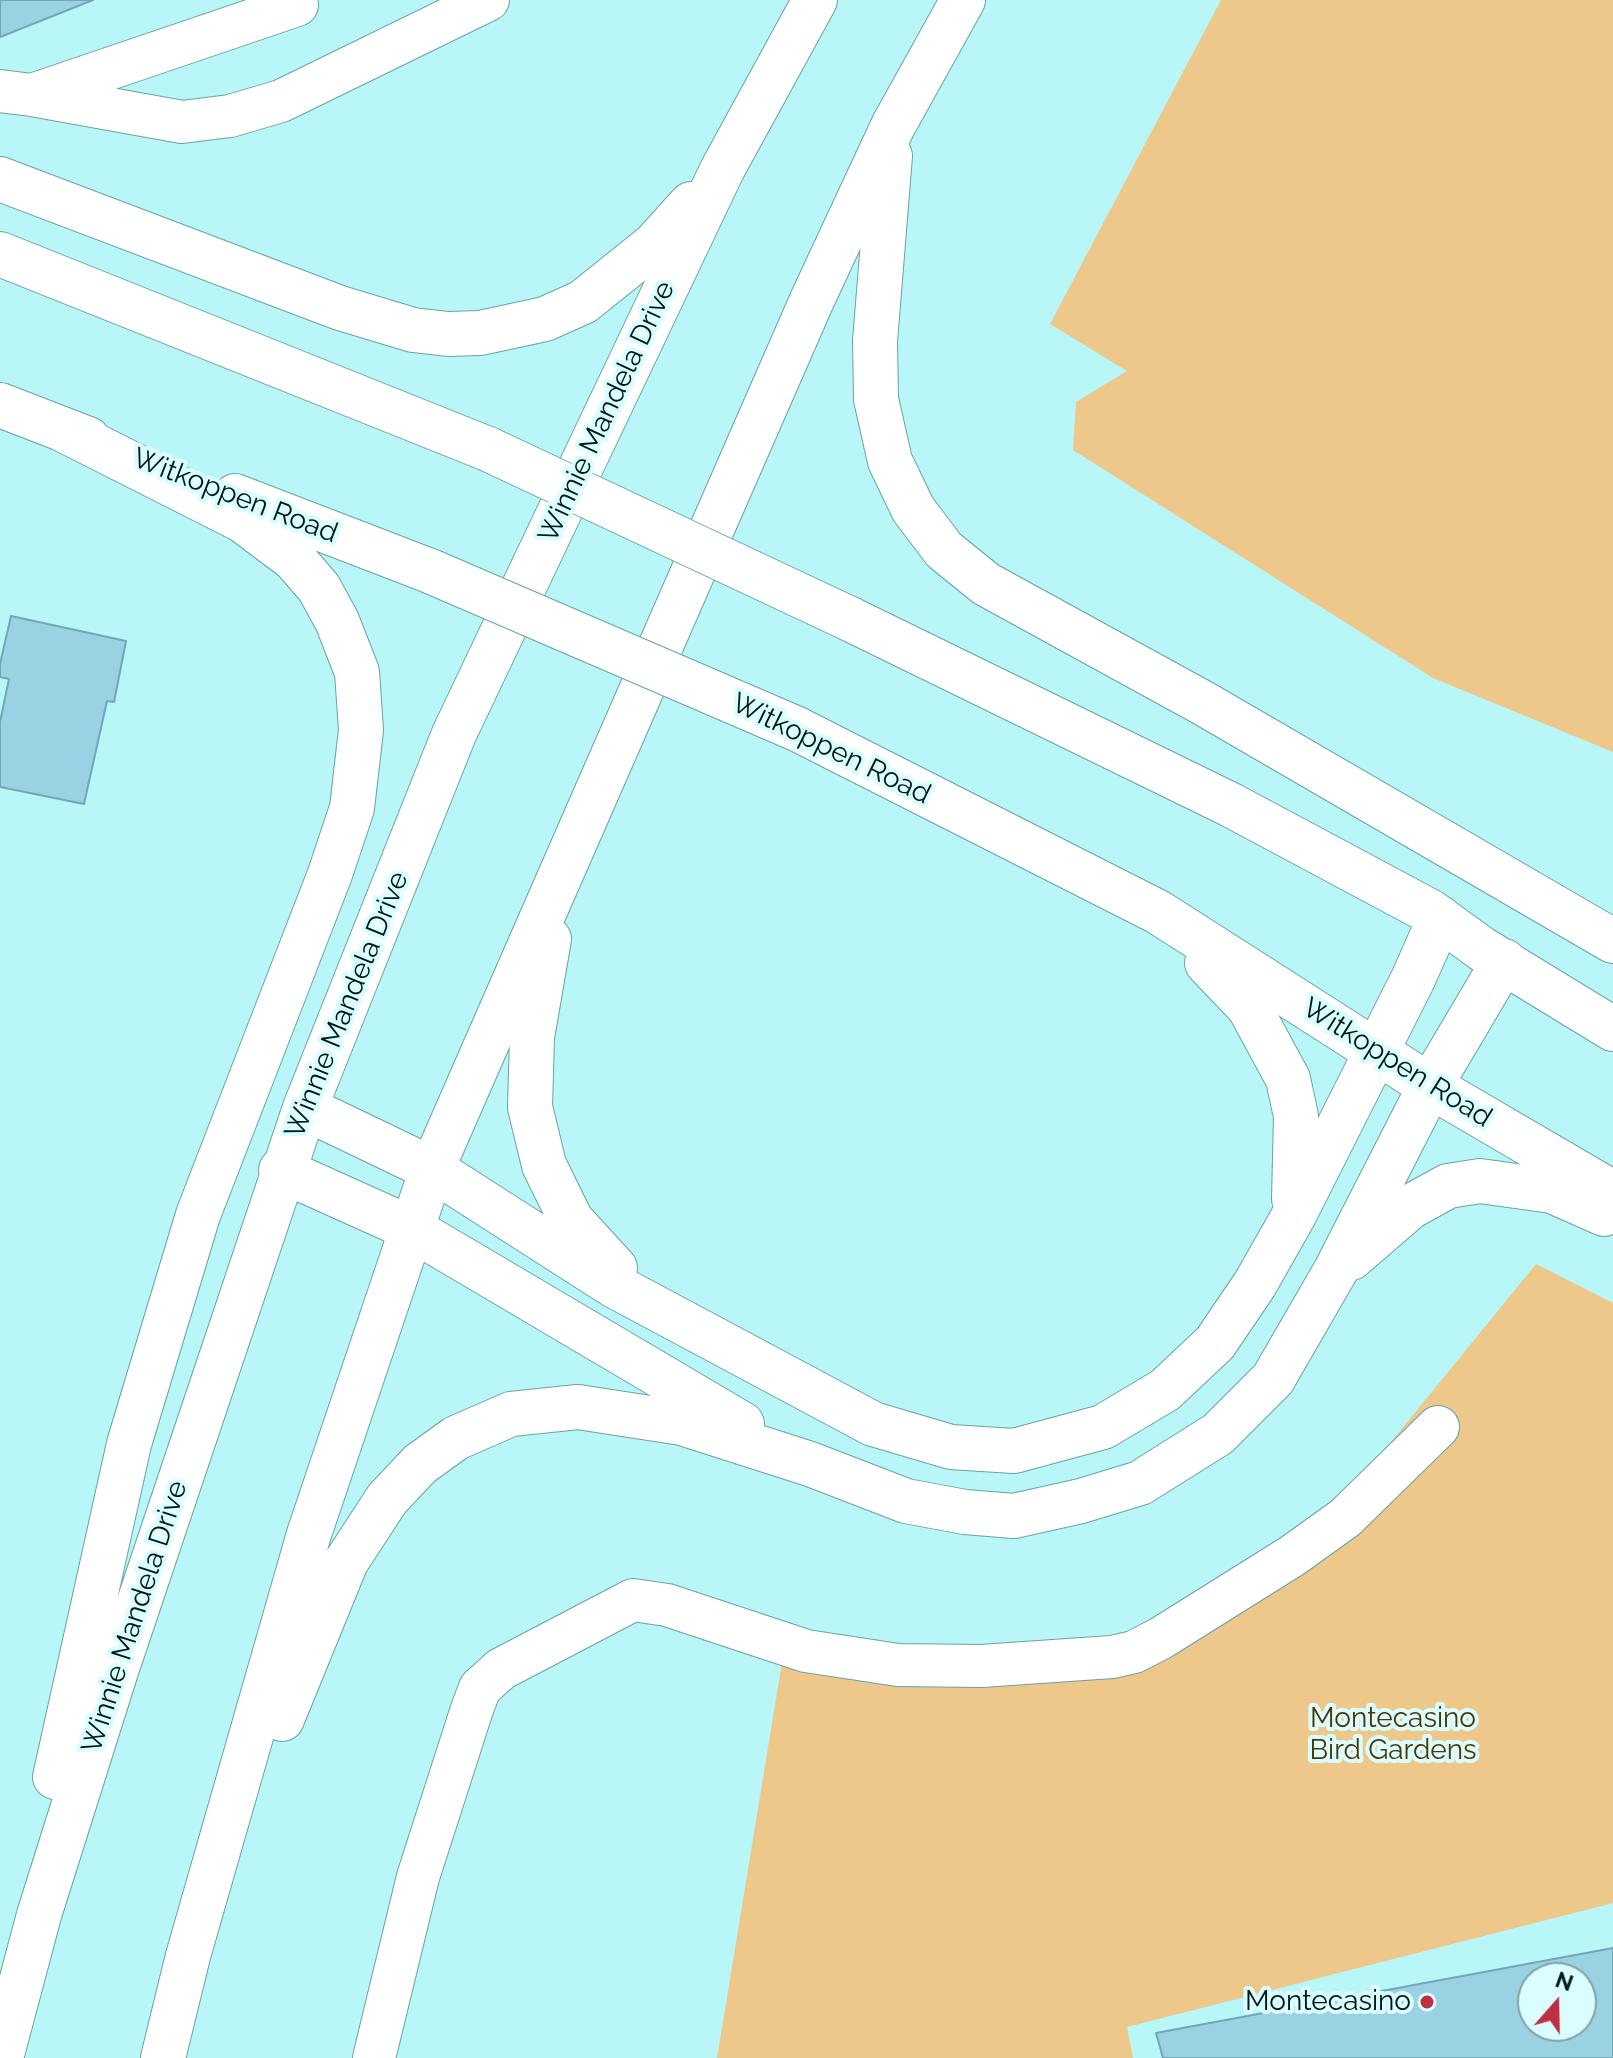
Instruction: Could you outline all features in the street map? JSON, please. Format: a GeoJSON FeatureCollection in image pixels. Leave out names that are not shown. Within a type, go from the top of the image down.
{"type":"FeatureCollection","features":[{"type":"Feature","properties":{"kind":"main road","name":"Winnie Mandela Drive"},"geometry":{"type":"LineString","coordinates":[[1,2058],[39,1915],[281,1170],[305,1108],[454,734],[722,170],[815,0]]}},
{"type":"Feature","properties":{"kind":"main road"},"geometry":{"type":"LineString","coordinates":[[163,2058],[188,1956],[309,1534],[432,1169],[812,300],[893,126],[963,0]]}},
{"type":"Feature","properties":{"kind":"main road"},"geometry":{"type":"LineString","coordinates":[[893,126],[875,341],[876,399],[890,461],[913,509],[944,550],[986,584],[1203,703],[1613,941]]}},
{"type":"Feature","properties":{"kind":"main road"},"geometry":{"type":"LineString","coordinates":[[0,179],[340,308],[413,330],[448,334],[480,333],[545,319],[583,302],[654,245],[722,170]]}},
{"type":"Feature","properties":{"kind":"main road"},"geometry":{"type":"LineString","coordinates":[[0,254],[488,449],[850,619],[1231,805],[1440,918],[1613,1029]]}},
{"type":"Feature","properties":{"kind":"main road","name":"Witkoppen Road"},"geometry":{"type":"LineString","coordinates":[[0,405],[430,571],[797,729],[1158,912],[1430,1086],[1613,1193]]}},
{"type":"Feature","properties":{"kind":"main road"},"geometry":{"type":"LineString","coordinates":[[39,1915],[39,1859],[129,1444],[198,1215],[330,874],[352,808],[361,730],[357,672],[337,621],[319,588],[294,559],[242,520],[62,429]]}},
{"type":"Feature","properties":{"kind":"main road"},"geometry":{"type":"LineString","coordinates":[[562,866],[532,1037],[530,1107],[544,1165],[571,1220],[647,1302]]}},
{"type":"Feature","properties":{"kind":"main road"},"geometry":{"type":"LineString","coordinates":[[1158,912],[1249,1007],[1288,1079],[1296,1116],[1293,1217]]}},
{"type":"Feature","properties":{"kind":"main road"},"geometry":{"type":"LineString","coordinates":[[305,1108],[432,1169],[647,1302],[873,1424],[951,1447],[1014,1451],[1103,1427],[1165,1390],[1215,1343],[1255,1284],[1293,1217],[1413,979],[1440,918]]}},
{"type":"Feature","properties":{"kind":"main road"},"geometry":{"type":"LineString","coordinates":[[188,1956],[341,1574],[364,1532],[420,1464],[456,1438],[511,1414],[578,1407],[682,1423],[810,1464],[906,1501],[965,1512],[1014,1516],[1081,1501],[1140,1483],[1218,1434],[1273,1379],[1336,1270],[1430,1086],[1504,961]]}},
{"type":"Feature","properties":{"kind":"main road"},"geometry":{"type":"LineString","coordinates":[[281,1170],[410,1228],[810,1464]]}},
{"type":"Feature","properties":{"kind":"main road"},"geometry":{"type":"LineString","coordinates":[[1336,1270],[1410,1207],[1448,1186],[1480,1181],[1552,1191],[1613,1219]]}},
{"type":"Feature","properties":{"kind":"lane"},"geometry":{"type":"LineString","coordinates":[[16,93],[182,122],[230,116],[281,101],[488,0]]}},
{"type":"Feature","properties":{"kind":"lane"},"geometry":{"type":"LineString","coordinates":[[16,93],[297,5]]}},
{"type":"Feature","properties":{"kind":"lane"},"geometry":{"type":"LineString","coordinates":[[374,2058],[418,1877],[468,1723],[480,1688],[501,1669],[633,1600],[667,1605],[806,1651],[898,1665],[981,1666],[1112,1657],[1134,1652],[1292,1556],[1345,1518],[1438,1427]]}},
{"type":"Feature","properties":{"kind":"green space"},"geometry":{"type":"Polygon","coordinates":[[[1221,0],[1613,0],[1613,752],[1433,678],[1073,450],[1076,402],[1127,371],[1050,324],[1221,0]]]}},
{"type":"Feature","properties":{"kind":"green space","name":"Montecasino Bird Gardens"},"geometry":{"type":"Polygon","coordinates":[[[1536,1264],[1613,1303],[1613,1903],[1127,2027],[1133,2058],[717,2058],[787,1632],[907,1656],[1087,1642],[1141,1630],[1303,1530],[1378,1458],[1536,1264]]]}},
{"type":"Feature","properties":{"kind":"building"},"geometry":{"type":"Polygon","coordinates":[[[0,0],[93,0],[0,37],[0,0]]]}},
{"type":"Feature","properties":{"kind":"building"},"geometry":{"type":"Polygon","coordinates":[[[11,616],[126,641],[114,702],[107,701],[84,804],[0,787],[0,722],[9,679],[0,677],[0,664],[11,616]]]}},
{"type":"Feature","properties":{"kind":"building","name":"Montecasino"},"geometry":{"type":"Polygon","coordinates":[[[1613,1948],[1613,2058],[1163,2058],[1156,2033],[1517,1966],[1517,2042],[1597,2042],[1597,1962],[1538,1962],[1613,1948]]]}},
{"type":"Feature","properties":{"kind":"place","name":"Montecasino"},"geometry":{"type":"Point","coordinates":[1427,2002]}}]}
